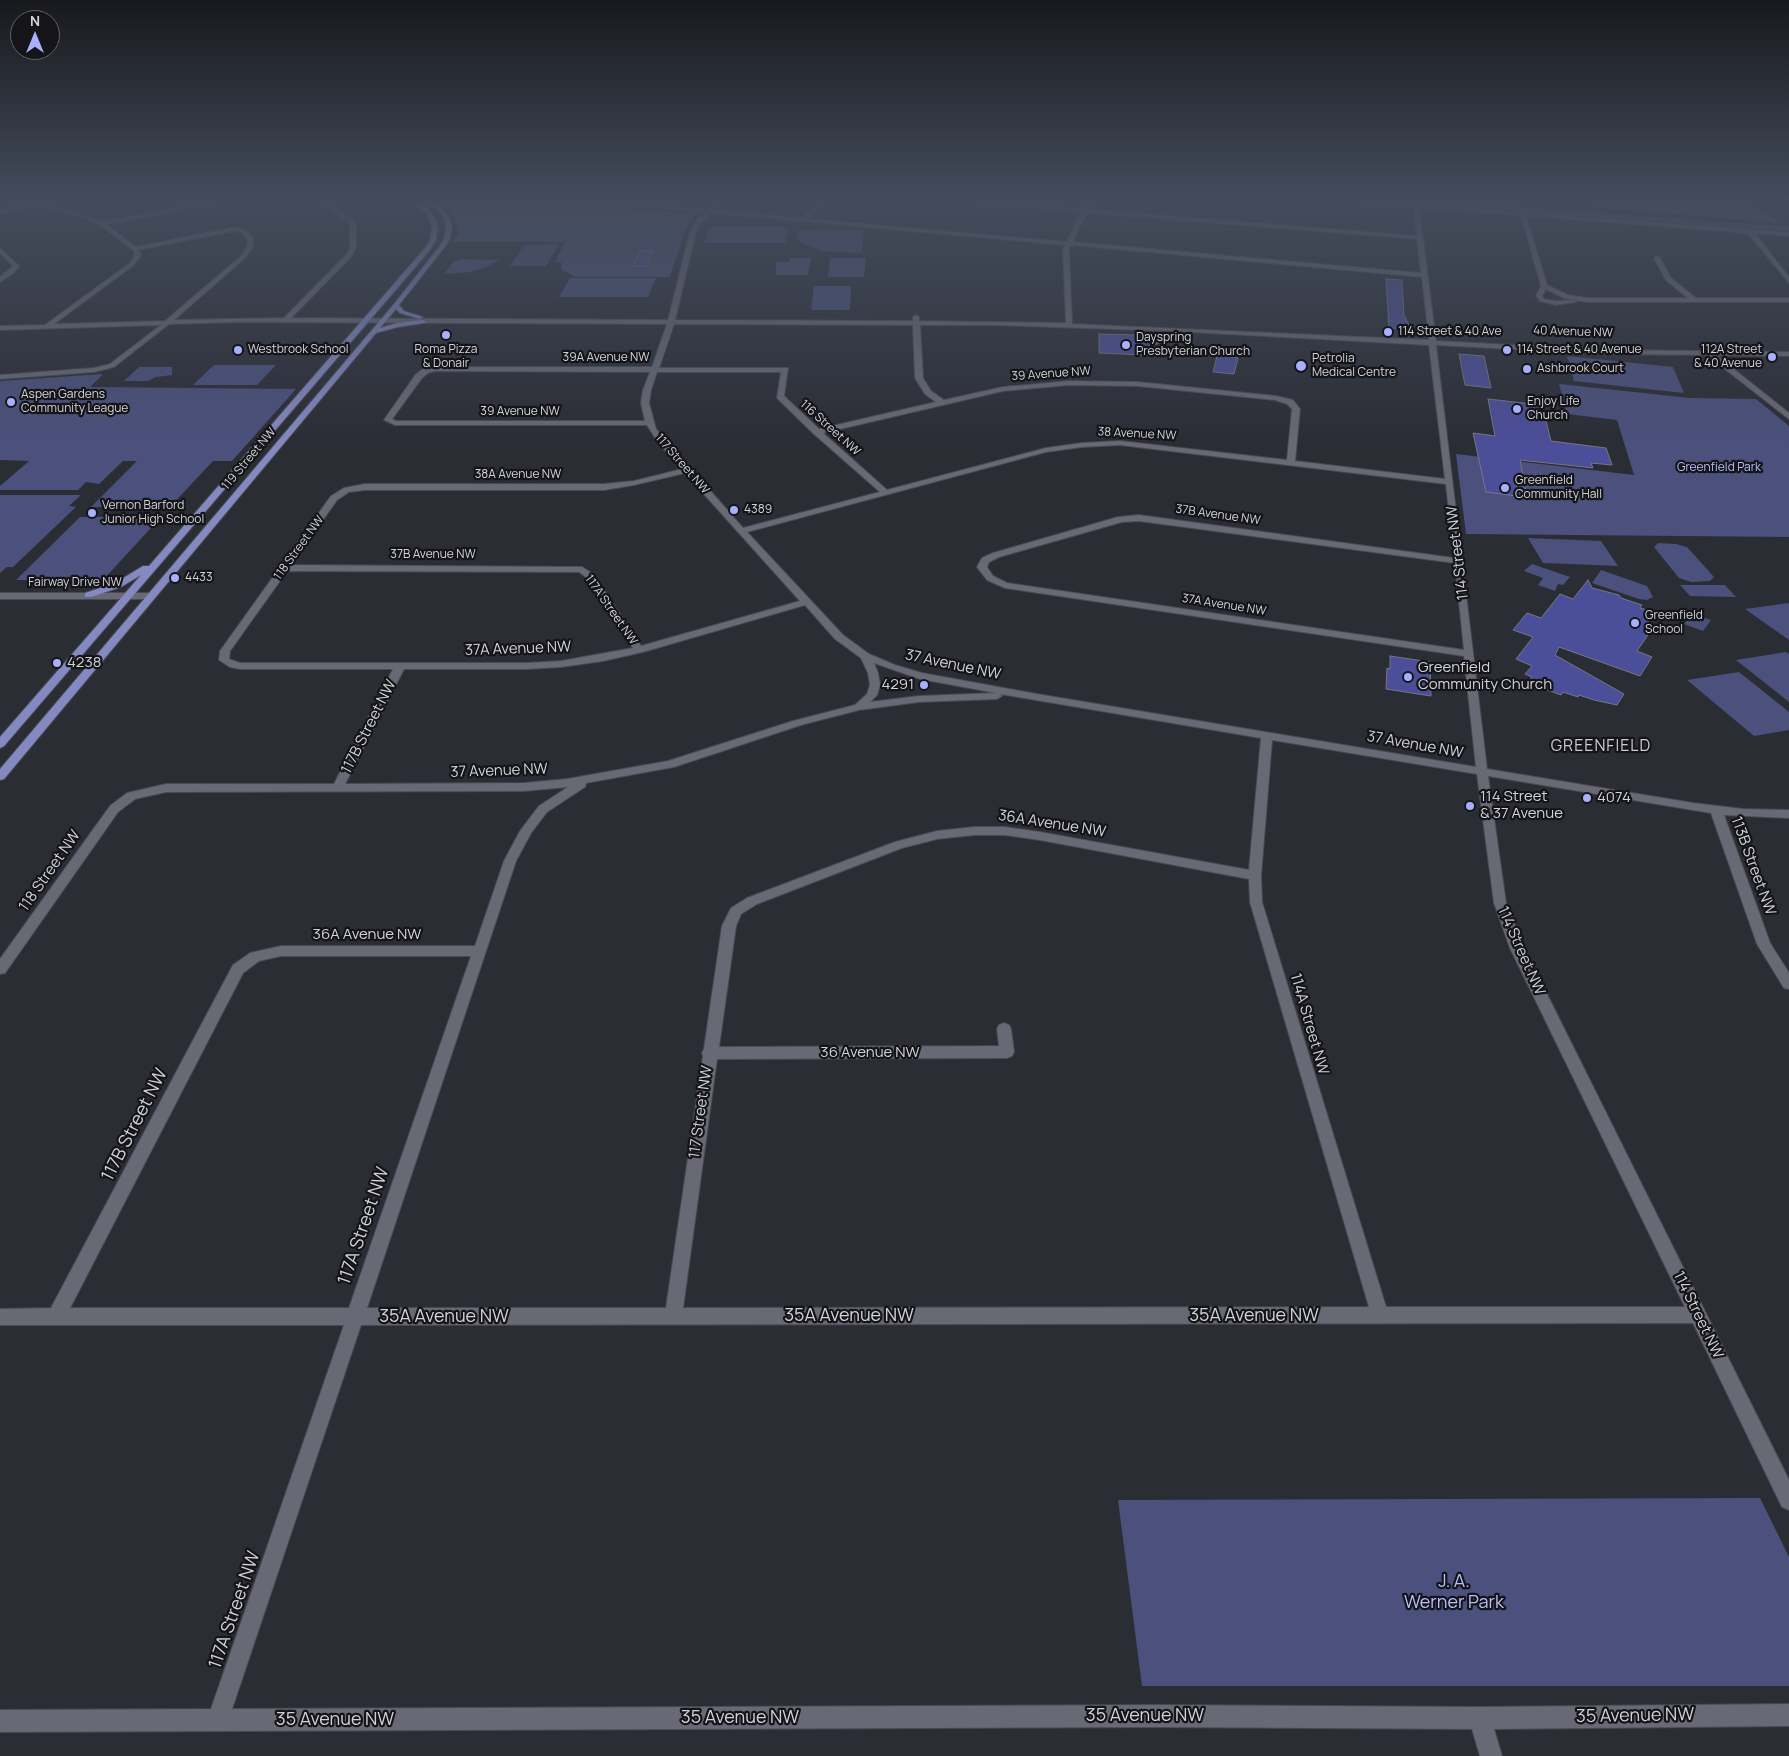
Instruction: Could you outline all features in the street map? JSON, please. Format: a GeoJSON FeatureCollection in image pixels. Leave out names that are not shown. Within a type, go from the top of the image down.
{"type":"FeatureCollection","features":[{"type":"Feature","properties":{"kind":"main road","name":"119 Street NW"},"geometry":{"type":"LineString","coordinates":[[0,744],[400,282]]}},
{"type":"Feature","properties":{"kind":"main road","name":"119 Street NW"},"geometry":{"type":"LineString","coordinates":[[0,776],[414,282]]}},
{"type":"Feature","properties":{"kind":"main road"},"geometry":{"type":"LineString","coordinates":[[396,305],[402,312],[422,319]]}},
{"type":"Feature","properties":{"kind":"main road"},"geometry":{"type":"LineString","coordinates":[[373,332],[422,319]]}},
{"type":"Feature","properties":{"kind":"main road"},"geometry":{"type":"LineString","coordinates":[[88,596],[118,585],[159,560]]}},
{"type":"Feature","properties":{"kind":"street"},"geometry":{"type":"LineString","coordinates":[[47,326],[108,282]]}},
{"type":"Feature","properties":{"kind":"street"},"geometry":{"type":"LineString","coordinates":[[0,377],[94,370],[112,366],[215,282]]}},
{"type":"Feature","properties":{"kind":"street"},"geometry":{"type":"LineString","coordinates":[[286,320],[323,282]]}},
{"type":"Feature","properties":{"kind":"street","name":"117 Street NW"},"geometry":{"type":"LineString","coordinates":[[681,282],[671,320],[645,395],[649,423],[656,435],[806,602],[846,643],[865,656]]}},
{"type":"Feature","properties":{"kind":"street"},"geometry":{"type":"LineString","coordinates":[[1067,282],[1069,322]]}},
{"type":"Feature","properties":{"kind":"street","name":"114 Street NW"},"geometry":{"type":"LineString","coordinates":[[1426,282],[1482,772],[1500,903],[1510,930],[1789,1500]]}},
{"type":"Feature","properties":{"kind":"street"},"geometry":{"type":"LineString","coordinates":[[1543,282],[1544,286],[1539,298],[1546,302],[1600,300]]}},
{"type":"Feature","properties":{"kind":"street"},"geometry":{"type":"LineString","coordinates":[[1672,282],[1694,300]]}},
{"type":"Feature","properties":{"kind":"street"},"geometry":{"type":"LineString","coordinates":[[1544,286],[1561,295],[1579,299],[1789,300]]}},
{"type":"Feature","properties":{"kind":"street","name":"40 Avenue NW"},"geometry":{"type":"LineString","coordinates":[[0,328],[168,322],[383,319],[1069,322],[1433,340],[1618,352],[1789,354]]}},
{"type":"Feature","properties":{"kind":"street"},"geometry":{"type":"LineString","coordinates":[[916,320],[919,378],[928,392],[941,402]]}},
{"type":"Feature","properties":{"kind":"street","name":"40 Avenue NW"},"geometry":{"type":"LineString","coordinates":[[1433,340],[1570,344],[1789,346]]}},
{"type":"Feature","properties":{"kind":"street"},"geometry":{"type":"LineString","coordinates":[[1700,346],[1789,417]]}},
{"type":"Feature","properties":{"kind":"street","name":"39A Avenue NW"},"geometry":{"type":"LineString","coordinates":[[390,422],[388,418],[419,376],[426,371],[441,369],[785,370]]}},
{"type":"Feature","properties":{"kind":"street","name":"116 Street NW"},"geometry":{"type":"LineString","coordinates":[[785,370],[780,396],[817,432],[886,493]]}},
{"type":"Feature","properties":{"kind":"street","name":"39 Avenue NW"},"geometry":{"type":"LineString","coordinates":[[817,432],[941,402],[1019,387],[1090,382],[1155,385],[1276,398],[1290,402],[1296,409],[1291,462]]}},
{"type":"Feature","properties":{"kind":"street"},"geometry":{"type":"LineString","coordinates":[[1780,410],[1789,410]]}},
{"type":"Feature","properties":{"kind":"street","name":"39 Avenue NW"},"geometry":{"type":"LineString","coordinates":[[390,422],[649,423]]}},
{"type":"Feature","properties":{"kind":"street","name":"38 Avenue NW"},"geometry":{"type":"LineString","coordinates":[[742,531],[1046,450],[1082,445],[1138,444],[1449,482]]}},
{"type":"Feature","properties":{"kind":"street","name":"38A Avenue NW"},"geometry":{"type":"LineString","coordinates":[[347,490],[365,487],[604,487],[634,483],[688,470]]}},
{"type":"Feature","properties":{"kind":"street","name":"118 Street NW"},"geometry":{"type":"LineString","coordinates":[[224,660],[225,650],[334,498],[347,490]]}},
{"type":"Feature","properties":{"kind":"street","name":"37B Avenue NW"},"geometry":{"type":"LineString","coordinates":[[982,567],[985,560],[996,555],[1121,519],[1139,518],[1459,561]]}},
{"type":"Feature","properties":{"kind":"street","name":"37A Avenue NW"},"geometry":{"type":"LineString","coordinates":[[982,567],[990,578],[1005,584],[1469,654]]}},
{"type":"Feature","properties":{"kind":"street","name":"37B Avenue NW"},"geometry":{"type":"LineString","coordinates":[[284,568],[568,568],[582,570]]}},
{"type":"Feature","properties":{"kind":"street","name":"117A Street NW"},"geometry":{"type":"LineString","coordinates":[[582,570],[590,576],[639,650]]}},
{"type":"Feature","properties":{"kind":"street","name":"Fairway Drive NW"},"geometry":{"type":"LineString","coordinates":[[0,596],[150,596]]}},
{"type":"Feature","properties":{"kind":"street","name":"37A Avenue NW"},"geometry":{"type":"LineString","coordinates":[[224,660],[240,666],[561,664],[603,658],[639,650],[806,602]]}},
{"type":"Feature","properties":{"kind":"street"},"geometry":{"type":"LineString","coordinates":[[858,707],[872,695],[875,685],[874,673],[865,656]]}},
{"type":"Feature","properties":{"kind":"street","name":"37 Avenue NW"},"geometry":{"type":"LineString","coordinates":[[865,656],[920,676],[1037,697],[1716,810],[1789,814]]}},
{"type":"Feature","properties":{"kind":"street","name":"117B Street NW"},"geometry":{"type":"LineString","coordinates":[[337,789],[400,666]]}},
{"type":"Feature","properties":{"kind":"street","name":"37 Avenue NW"},"geometry":{"type":"LineString","coordinates":[[131,796],[166,788],[524,787],[595,779],[678,762],[797,723],[858,707],[950,697],[1037,697]]}},
{"type":"Feature","properties":{"kind":"street","name":"114A Street NW"},"geometry":{"type":"LineString","coordinates":[[1267,735],[1255,876],[1256,902],[1380,1316]]}},
{"type":"Feature","properties":{"kind":"street","name":"117A Street NW"},"geometry":{"type":"LineString","coordinates":[[218,1720],[510,861],[526,831],[543,809],[579,785],[595,779]]}},
{"type":"Feature","properties":{"kind":"street","name":"118 Street NW"},"geometry":{"type":"LineString","coordinates":[[0,969],[109,815],[131,796]]}},
{"type":"Feature","properties":{"kind":"street","name":"113B Street NW"},"geometry":{"type":"LineString","coordinates":[[1716,810],[1764,944],[1789,984]]}},
{"type":"Feature","properties":{"kind":"street","name":"36A Avenue NW"},"geometry":{"type":"LineString","coordinates":[[736,911],[752,901],[918,839],[974,831],[1005,831],[1040,836],[1255,876]]}},
{"type":"Feature","properties":{"kind":"street","name":"117 Street NW"},"geometry":{"type":"LineString","coordinates":[[673,1316],[709,1053],[729,926],[736,911]]}},
{"type":"Feature","properties":{"kind":"street","name":"36A Avenue NW"},"geometry":{"type":"LineString","coordinates":[[254,957],[281,951],[480,951]]}},
{"type":"Feature","properties":{"kind":"street","name":"117B Street NW"},"geometry":{"type":"LineString","coordinates":[[56,1317],[234,975],[238,968],[254,957]]}},
{"type":"Feature","properties":{"kind":"street","name":"36 Avenue NW"},"geometry":{"type":"LineString","coordinates":[[709,1053],[1007,1052],[1004,1029]]}},
{"type":"Feature","properties":{"kind":"street","name":"35A Avenue NW"},"geometry":{"type":"LineString","coordinates":[[0,1317],[1698,1315]]}},
{"type":"Feature","properties":{"kind":"street","name":"35 Avenue NW"},"geometry":{"type":"LineString","coordinates":[[0,1721],[1137,1716],[1480,1718],[1789,1715]]}},
{"type":"Feature","properties":{"kind":"street"},"geometry":{"type":"LineString","coordinates":[[1480,1718],[1491,1756]]}},
{"type":"Feature","properties":{"kind":"green space"},"geometry":{"type":"Polygon","coordinates":[[[568,282],[654,282],[648,297],[559,297],[568,282]]]}},
{"type":"Feature","properties":{"kind":"green space"},"geometry":{"type":"Polygon","coordinates":[[[814,286],[851,286],[850,310],[811,310],[814,286]]]}},
{"type":"Feature","properties":{"kind":"green space"},"geometry":{"type":"Polygon","coordinates":[[[1567,356],[1673,367],[1684,393],[1574,381],[1567,356]]]}},
{"type":"Feature","properties":{"kind":"green space"},"geometry":{"type":"Polygon","coordinates":[[[214,365],[276,365],[257,385],[193,385],[214,365]]]}},
{"type":"Feature","properties":{"kind":"green space"},"geometry":{"type":"Polygon","coordinates":[[[139,367],[172,367],[172,375],[156,377],[148,381],[124,381],[139,367]]]}},
{"type":"Feature","properties":{"kind":"green space"},"geometry":{"type":"Polygon","coordinates":[[[103,374],[90,387],[296,389],[232,461],[213,461],[170,507],[91,507],[137,461],[123,461],[99,484],[86,482],[78,490],[0,490],[0,486],[29,461],[0,460],[0,381],[103,374]]]}},
{"type":"Feature","properties":{"kind":"green space","name":"Greenfield Park"},"geometry":{"type":"Polygon","coordinates":[[[1559,384],[1690,398],[1756,399],[1789,426],[1789,537],[1466,534],[1456,454],[1634,475],[1617,420],[1567,414],[1559,384]]]}},
{"type":"Feature","properties":{"kind":"green space"},"geometry":{"type":"Polygon","coordinates":[[[0,495],[81,495],[69,506],[76,507],[13,567],[7,567],[0,573],[0,495]]]}},
{"type":"Feature","properties":{"kind":"green space"},"geometry":{"type":"Polygon","coordinates":[[[80,517],[161,517],[103,580],[16,580],[80,517]]]}},
{"type":"Feature","properties":{"kind":"green space"},"geometry":{"type":"Polygon","coordinates":[[[1528,538],[1601,541],[1618,566],[1543,563],[1528,538]]]}},
{"type":"Feature","properties":{"kind":"green space"},"geometry":{"type":"Polygon","coordinates":[[[1658,543],[1687,547],[1714,577],[1710,581],[1691,582],[1679,578],[1654,547],[1658,543]]]}},
{"type":"Feature","properties":{"kind":"green space"},"geometry":{"type":"Polygon","coordinates":[[[1532,564],[1570,577],[1563,585],[1558,584],[1555,591],[1538,585],[1543,578],[1524,571],[1532,564]]]}},
{"type":"Feature","properties":{"kind":"green space"},"geometry":{"type":"Polygon","coordinates":[[[1601,570],[1647,586],[1653,597],[1647,600],[1639,599],[1592,583],[1601,570]]]}},
{"type":"Feature","properties":{"kind":"green space"},"geometry":{"type":"Polygon","coordinates":[[[1680,585],[1725,585],[1736,597],[1690,596],[1680,585]]]}},
{"type":"Feature","properties":{"kind":"green space"},"geometry":{"type":"Polygon","coordinates":[[[1789,603],[1789,640],[1745,609],[1789,603]]]}},
{"type":"Feature","properties":{"kind":"green space"},"geometry":{"type":"Polygon","coordinates":[[[1692,614],[1711,620],[1703,631],[1684,624],[1692,614]]]}},
{"type":"Feature","properties":{"kind":"green space"},"geometry":{"type":"Polygon","coordinates":[[[1786,652],[1789,654],[1789,702],[1736,660],[1786,652]]]}},
{"type":"Feature","properties":{"kind":"green space"},"geometry":{"type":"Polygon","coordinates":[[[1739,672],[1789,712],[1789,730],[1754,736],[1687,680],[1739,672]]]}},
{"type":"Feature","properties":{"kind":"green space","name":"J. A. Werner Park"},"geometry":{"type":"Polygon","coordinates":[[[1760,1498],[1789,1557],[1789,1686],[1142,1686],[1118,1500],[1760,1498]]]}},
{"type":"Feature","properties":{"kind":"building"},"geometry":{"type":"Polygon","coordinates":[[[1386,282],[1402,282],[1404,315],[1411,329],[1389,328],[1386,282]]]}},
{"type":"Feature","properties":{"kind":"building","name":"Dayspring Presbyterian Church"},"geometry":{"type":"Polygon","coordinates":[[[1099,334],[1139,335],[1159,343],[1148,347],[1164,354],[1164,356],[1099,353],[1099,334]]]}},
{"type":"Feature","properties":{"kind":"building"},"geometry":{"type":"Polygon","coordinates":[[[1459,354],[1484,356],[1491,388],[1465,385],[1459,354]]]}},
{"type":"Feature","properties":{"kind":"building"},"geometry":{"type":"Polygon","coordinates":[[[1217,356],[1238,358],[1234,374],[1213,372],[1217,356]]]}},
{"type":"Feature","properties":{"kind":"building"},"geometry":{"type":"Polygon","coordinates":[[[1488,399],[1542,405],[1551,441],[1606,448],[1612,465],[1591,463],[1593,468],[1520,460],[1526,492],[1523,492],[1524,497],[1486,492],[1473,433],[1495,436],[1488,399]]]}},
{"type":"Feature","properties":{"kind":"building","name":"Greenfield School"},"geometry":{"type":"Polygon","coordinates":[[[1588,580],[1592,588],[1619,595],[1621,598],[1642,605],[1640,608],[1654,612],[1647,624],[1654,626],[1637,651],[1652,657],[1640,676],[1559,647],[1555,655],[1624,694],[1617,705],[1563,692],[1561,695],[1539,687],[1542,683],[1530,679],[1532,677],[1525,674],[1532,666],[1516,659],[1533,637],[1513,630],[1527,613],[1541,618],[1560,594],[1573,599],[1588,580]]]}},
{"type":"Feature","properties":{"kind":"building","name":"Greenfield Community Church"},"geometry":{"type":"Polygon","coordinates":[[[1390,656],[1430,662],[1431,696],[1386,689],[1387,668],[1390,669],[1390,656]]]}},
{"type":"Feature","properties":{"kind":"place","name":"114 Street & 40 Ave"},"geometry":{"type":"Point","coordinates":[1388,332]}},
{"type":"Feature","properties":{"kind":"place","name":"Roma Pizza & Donair"},"geometry":{"type":"Point","coordinates":[446,335]}},
{"type":"Feature","properties":{"kind":"place","name":"Dayspring Presbyterian Church"},"geometry":{"type":"Point","coordinates":[1126,345]}},
{"type":"Feature","properties":{"kind":"place","name":"Westbrook School"},"geometry":{"type":"Point","coordinates":[238,350]}},
{"type":"Feature","properties":{"kind":"place","name":"114 Street & 40 Avenue"},"geometry":{"type":"Point","coordinates":[1507,350]}},
{"type":"Feature","properties":{"kind":"place","name":"112A Street & 40 Avenue"},"geometry":{"type":"Point","coordinates":[1772,357]}},
{"type":"Feature","properties":{"kind":"place","name":"Petrolia Medical Centre"},"geometry":{"type":"Point","coordinates":[1301,366]}},
{"type":"Feature","properties":{"kind":"place","name":"Ashbrook Court"},"geometry":{"type":"Point","coordinates":[1527,369]}},
{"type":"Feature","properties":{"kind":"place","name":"Aspen Gardens Community League"},"geometry":{"type":"Point","coordinates":[11,402]}},
{"type":"Feature","properties":{"kind":"place","name":"Enjoy Life Church"},"geometry":{"type":"Point","coordinates":[1517,409]}},
{"type":"Feature","properties":{"kind":"place","name":"Greenfield Community Hall"},"geometry":{"type":"Point","coordinates":[1505,488]}},
{"type":"Feature","properties":{"kind":"place","name":"4389"},"geometry":{"type":"Point","coordinates":[734,510]}},
{"type":"Feature","properties":{"kind":"place","name":"Vernon Barford Junior High School"},"geometry":{"type":"Point","coordinates":[92,513]}},
{"type":"Feature","properties":{"kind":"place","name":"4433"},"geometry":{"type":"Point","coordinates":[175,578]}},
{"type":"Feature","properties":{"kind":"place","name":"Greenfield School"},"geometry":{"type":"Point","coordinates":[1635,623]}},
{"type":"Feature","properties":{"kind":"place","name":"4238"},"geometry":{"type":"Point","coordinates":[57,663]}},
{"type":"Feature","properties":{"kind":"place","name":"Greenfield Community Church"},"geometry":{"type":"Point","coordinates":[1408,677]}},
{"type":"Feature","properties":{"kind":"place","name":"4291"},"geometry":{"type":"Point","coordinates":[924,685]}},
{"type":"Feature","properties":{"kind":"place","name":"4074"},"geometry":{"type":"Point","coordinates":[1587,798]}},
{"type":"Feature","properties":{"kind":"place","name":"114 Street & 37 Avenue"},"geometry":{"type":"Point","coordinates":[1470,806]}},
{"type":"Feature","properties":{"kind":"district","name":"GREENFIELD"},"geometry":{"type":"Point","coordinates":[1601,747]}}]}
